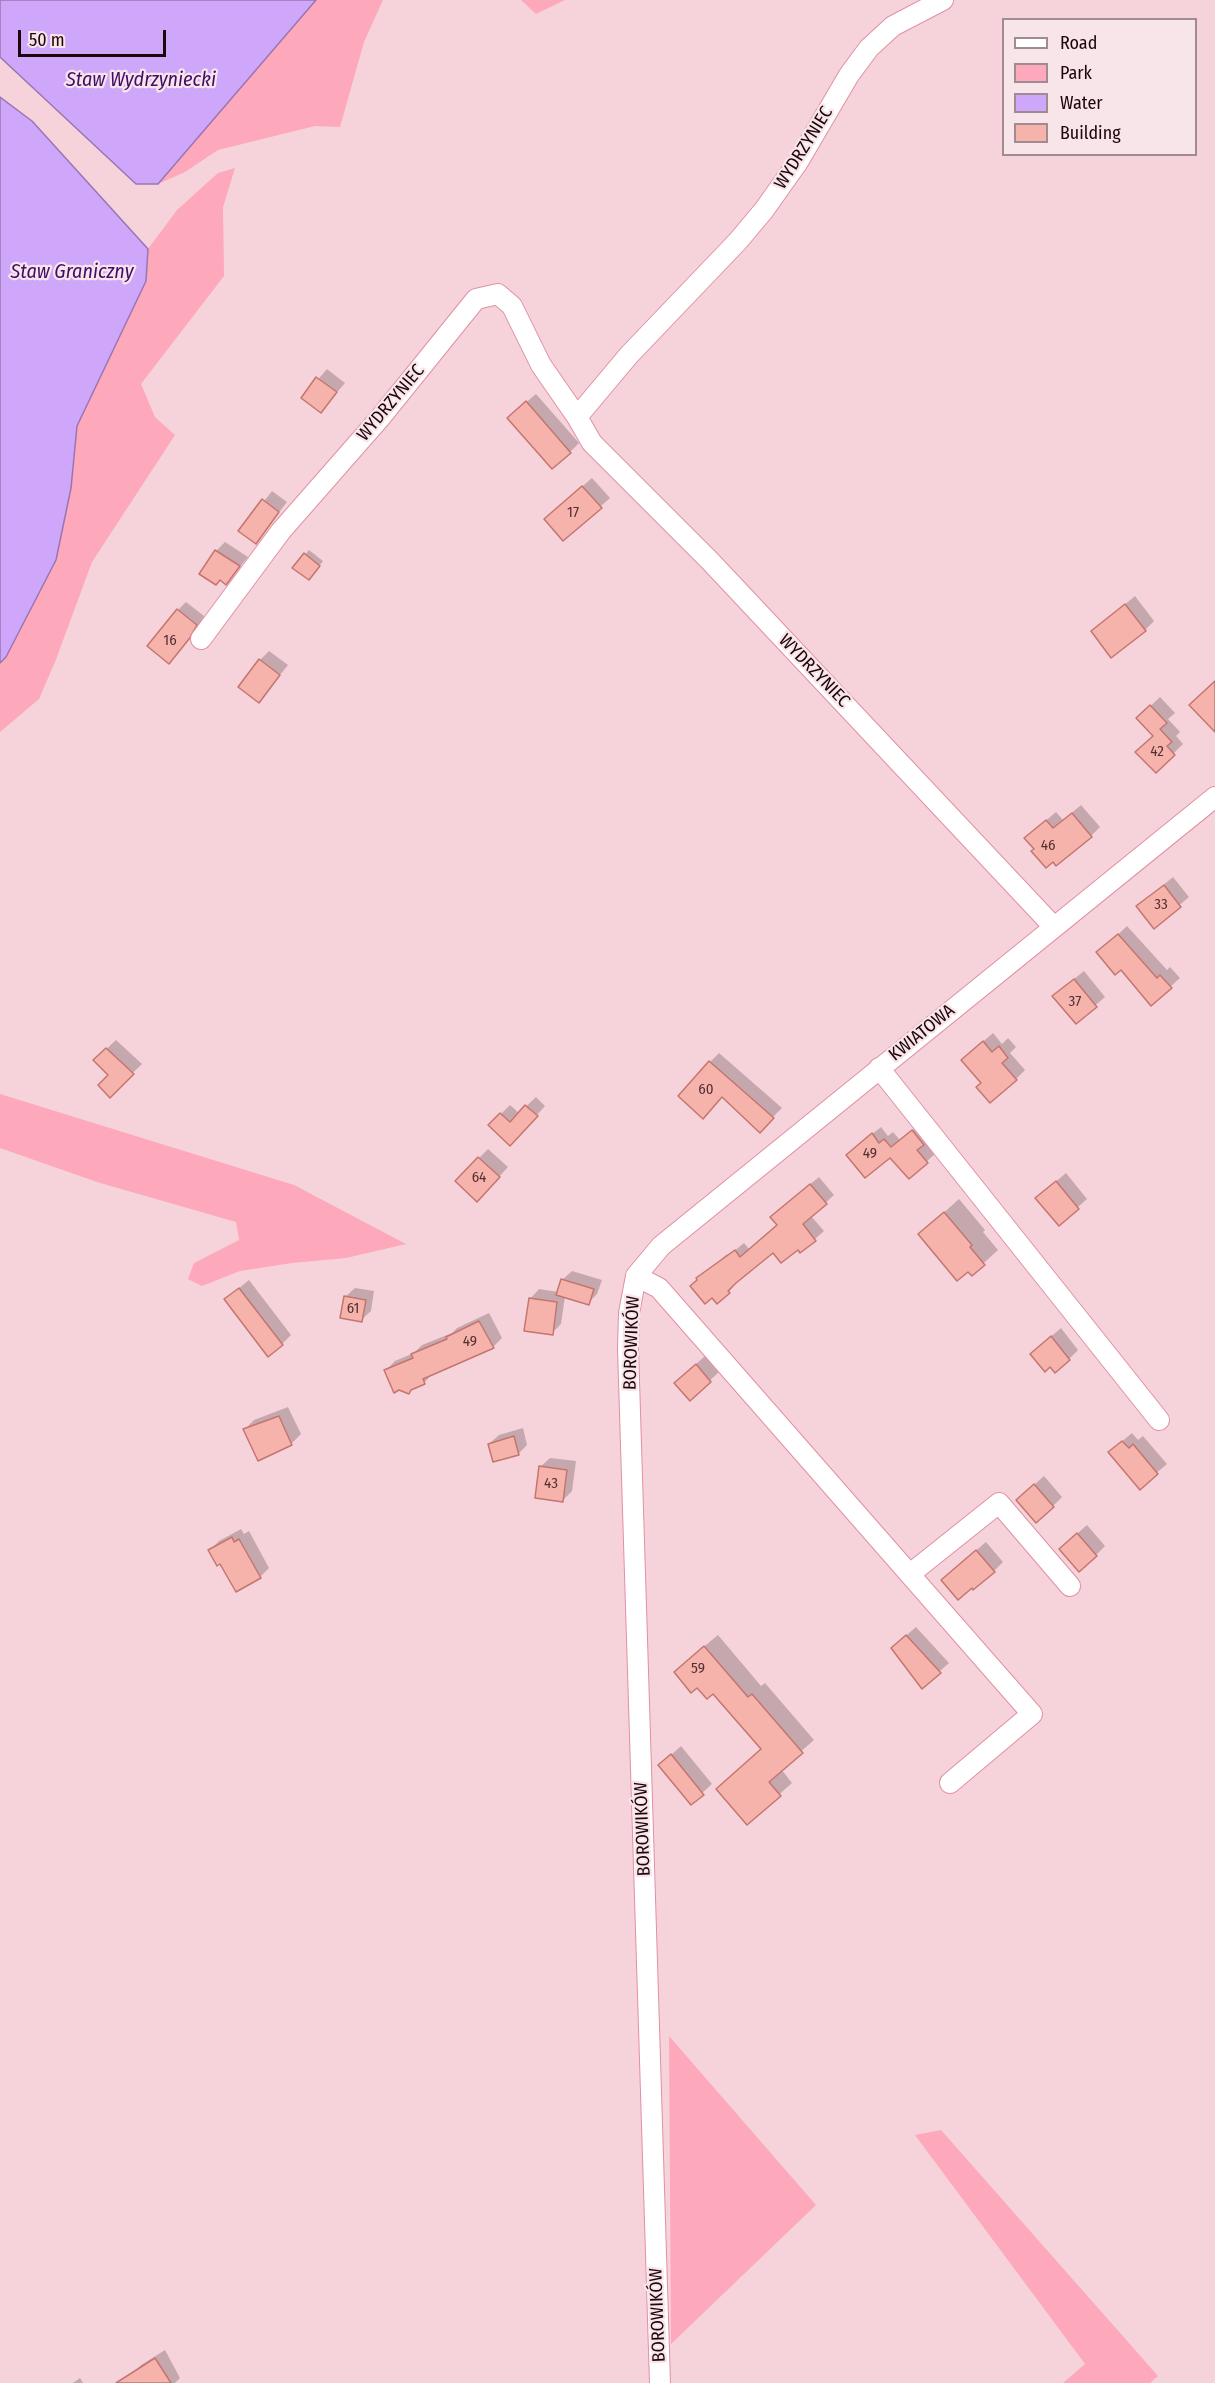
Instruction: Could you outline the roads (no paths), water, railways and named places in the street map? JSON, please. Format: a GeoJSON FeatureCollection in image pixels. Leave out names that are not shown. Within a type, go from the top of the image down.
{"type":"FeatureCollection","features":[{"type":"Feature","properties":{"kind":"street","name":"WYDRZYNIEC"},"geometry":{"type":"LineString","coordinates":[[577,417],[629,355],[738,241],[764,210],[798,162],[849,75],[869,48],[893,26],[943,0]]}},
{"type":"Feature","properties":{"kind":"street","name":"WYDRZYNIEC"},"geometry":{"type":"LineString","coordinates":[[201,639],[281,531],[380,418],[476,299],[498,294],[512,306],[541,365],[592,443],[711,562],[1053,926]]}},
{"type":"Feature","properties":{"kind":"street","name":"KWIATOWA"},"geometry":{"type":"LineString","coordinates":[[636,1276],[662,1246],[1215,796]]}},
{"type":"Feature","properties":{"kind":"street"},"geometry":{"type":"LineString","coordinates":[[879,1068],[1159,1420]]}},
{"type":"Feature","properties":{"kind":"street"},"geometry":{"type":"LineString","coordinates":[[636,1276],[659,1288],[1032,1714],[950,1783]]}},
{"type":"Feature","properties":{"kind":"street","name":"BOROWIKÓW"},"geometry":{"type":"LineString","coordinates":[[636,1276],[629,1313],[628,1348],[660,2383]]}},
{"type":"Feature","properties":{"kind":"street"},"geometry":{"type":"LineString","coordinates":[[910,1574],[999,1503],[1070,1586]]}},
{"type":"Feature","properties":{"kind":"water","name":"Staw Wydrzyniecki"},"geometry":{"type":"Polygon","coordinates":[[[0,0],[316,0],[158,184],[136,184],[0,57],[0,0]]]}},
{"type":"Feature","properties":{"kind":"water","name":"Staw Graniczny"},"geometry":{"type":"Polygon","coordinates":[[[0,97],[32,121],[148,249],[146,281],[77,426],[71,488],[56,560],[6,657],[0,663],[0,97]]]}}]}
